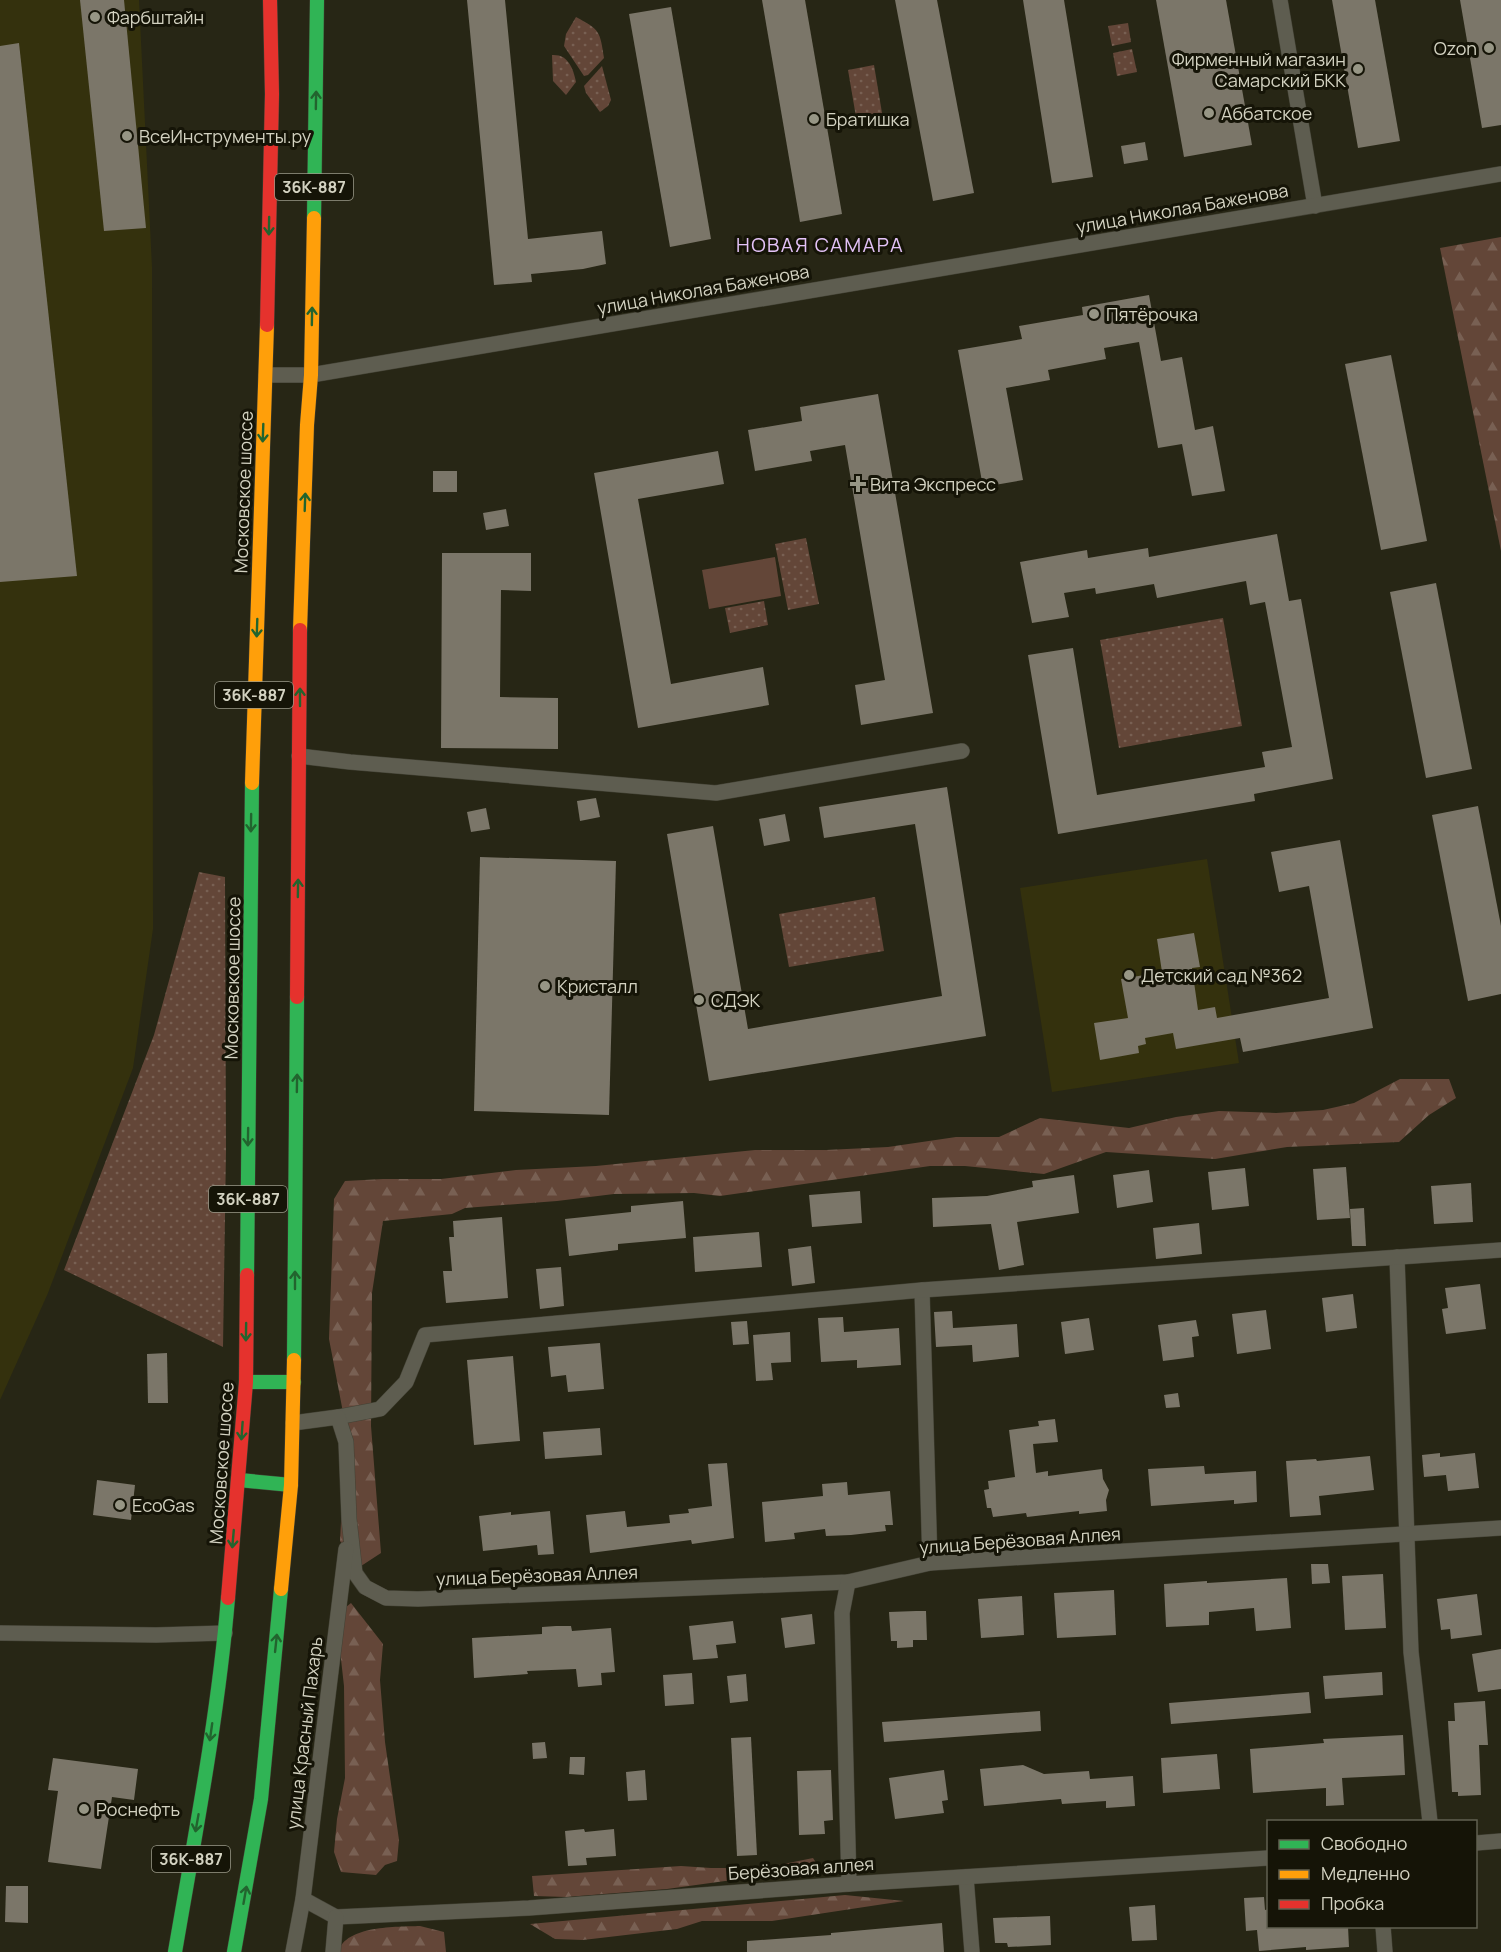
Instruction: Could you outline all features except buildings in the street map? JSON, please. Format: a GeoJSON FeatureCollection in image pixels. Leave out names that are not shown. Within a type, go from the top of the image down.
{"type":"FeatureCollection","features":[{"type":"Feature","properties":{"kind":"main road","name":"Московское шоссе"},"geometry":{"type":"LineString","coordinates":[[175,1952],[207,1766],[225,1633],[246,1382],[252,760],[266,375],[272,94],[270,0]]}},
{"type":"Feature","properties":{"kind":"main road","name":"36К-887"},"geometry":{"type":"LineString","coordinates":[[234,1952],[261,1799],[291,1485],[294,1382],[301,622],[307,425],[311,375],[317,0]]}},
{"type":"Feature","properties":{"kind":"main road"},"geometry":{"type":"LineString","coordinates":[[246,1382],[294,1382]]}},
{"type":"Feature","properties":{"kind":"main road"},"geometry":{"type":"LineString","coordinates":[[238,1480],[291,1485]]}},
{"type":"Feature","properties":{"kind":"street","name":"улица Николая Баженова"},"geometry":{"type":"LineString","coordinates":[[1280,0],[1315,206]]}},
{"type":"Feature","properties":{"kind":"street","name":"улица Николая Баженова"},"geometry":{"type":"LineString","coordinates":[[266,375],[311,375],[1501,174]]}},
{"type":"Feature","properties":{"kind":"street"},"geometry":{"type":"LineString","coordinates":[[299,756],[716,793],[962,751]]}},
{"type":"Feature","properties":{"kind":"street"},"geometry":{"type":"LineString","coordinates":[[293,1423],[380,1409],[406,1382],[425,1335],[922,1290],[1501,1250]]}},
{"type":"Feature","properties":{"kind":"street"},"geometry":{"type":"LineString","coordinates":[[1396,1257],[1411,1652],[1430,1820]]}},
{"type":"Feature","properties":{"kind":"street"},"geometry":{"type":"LineString","coordinates":[[922,1290],[930,1563]]}},
{"type":"Feature","properties":{"kind":"street"},"geometry":{"type":"LineString","coordinates":[[338,1417],[346,1442],[349,1519]]}},
{"type":"Feature","properties":{"kind":"street","name":"улица Берёзовая Аллея"},"geometry":{"type":"LineString","coordinates":[[349,1519],[355,1573],[365,1587],[386,1598],[418,1599],[848,1582],[930,1563],[1501,1528]]}},
{"type":"Feature","properties":{"kind":"street","name":"улица Красный Пахарь"},"geometry":{"type":"LineString","coordinates":[[293,1952],[303,1899],[349,1519]]}},
{"type":"Feature","properties":{"kind":"street"},"geometry":{"type":"LineString","coordinates":[[848,1582],[842,1613],[849,1884]]}},
{"type":"Feature","properties":{"kind":"street"},"geometry":{"type":"LineString","coordinates":[[0,1633],[156,1635],[225,1633]]}},
{"type":"Feature","properties":{"kind":"street"},"geometry":{"type":"LineString","coordinates":[[1477,1843],[1501,1841]]}},
{"type":"Feature","properties":{"kind":"street","name":"Берёзовая аллея"},"geometry":{"type":"LineString","coordinates":[[336,1917],[529,1908],[849,1884],[1267,1858]]}},
{"type":"Feature","properties":{"kind":"street"},"geometry":{"type":"LineString","coordinates":[[966,1877],[972,1952]]}},
{"type":"Feature","properties":{"kind":"street"},"geometry":{"type":"LineString","coordinates":[[303,1899],[336,1917],[333,1952]]}},
{"type":"Feature","properties":{"kind":"street"},"geometry":{"type":"LineString","coordinates":[[1383,1928],[1385,1952]]}},
{"type":"Feature","properties":{"kind":"shaded area"},"geometry":{"type":"Polygon","coordinates":[[[0,0],[139,0],[152,267],[153,929],[133,1068],[48,1293],[0,1400],[0,0]]]}},
{"type":"Feature","properties":{"kind":"shaded area","name":"Детский сад №362"},"geometry":{"type":"Polygon","coordinates":[[[1207,859],[1239,1063],[1052,1092],[1020,888],[1207,859]]]}},
{"type":"Feature","properties":{"kind":"green space"},"geometry":{"type":"Polygon","coordinates":[[[576,17],[598,32],[604,58],[588,75],[584,76],[564,46],[566,34],[576,17]]]}},
{"type":"Feature","properties":{"kind":"green space"},"geometry":{"type":"Polygon","coordinates":[[[1128,23],[1131,42],[1112,46],[1108,26],[1128,23]]]}},
{"type":"Feature","properties":{"kind":"green space"},"geometry":{"type":"Polygon","coordinates":[[[1132,49],[1137,72],[1117,76],[1113,53],[1132,49]]]}},
{"type":"Feature","properties":{"kind":"green space"},"geometry":{"type":"Polygon","coordinates":[[[552,55],[566,59],[573,72],[576,82],[566,95],[553,81],[552,55]]]}},
{"type":"Feature","properties":{"kind":"green space"},"geometry":{"type":"Polygon","coordinates":[[[874,65],[882,113],[856,117],[848,70],[874,65]]]}},
{"type":"Feature","properties":{"kind":"green space"},"geometry":{"type":"Polygon","coordinates":[[[602,66],[611,100],[608,106],[600,112],[586,93],[584,86],[602,66]]]}},
{"type":"Feature","properties":{"kind":"green space"},"geometry":{"type":"Polygon","coordinates":[[[1501,237],[1501,551],[1440,248],[1501,237]]]}},
{"type":"Feature","properties":{"kind":"green space"},"geometry":{"type":"Polygon","coordinates":[[[806,538],[819,604],[788,610],[775,544],[806,538]]]}},
{"type":"Feature","properties":{"kind":"green space"},"geometry":{"type":"Polygon","coordinates":[[[775,557],[781,596],[709,609],[702,570],[775,557]]]}},
{"type":"Feature","properties":{"kind":"green space"},"geometry":{"type":"Polygon","coordinates":[[[764,601],[768,625],[730,633],[725,608],[764,601]]]}},
{"type":"Feature","properties":{"kind":"green space"},"geometry":{"type":"Polygon","coordinates":[[[1223,618],[1242,726],[1119,748],[1100,640],[1223,618]]]}},
{"type":"Feature","properties":{"kind":"green space"},"geometry":{"type":"Polygon","coordinates":[[[199,872],[225,877],[226,1150],[223,1347],[64,1270],[154,1035],[199,872]]]}},
{"type":"Feature","properties":{"kind":"green space"},"geometry":{"type":"Polygon","coordinates":[[[875,897],[884,951],[789,967],[779,914],[875,897]]]}},
{"type":"Feature","properties":{"kind":"green space"},"geometry":{"type":"Polygon","coordinates":[[[1400,1079],[1449,1079],[1456,1098],[1429,1115],[1399,1142],[1287,1147],[1215,1159],[1106,1152],[1044,1174],[965,1166],[930,1166],[720,1196],[694,1193],[614,1194],[465,1208],[452,1214],[383,1221],[372,1293],[371,1426],[381,1553],[358,1568],[340,1541],[346,1428],[329,1339],[334,1199],[345,1181],[441,1179],[516,1170],[596,1166],[755,1150],[888,1147],[956,1137],[999,1137],[1040,1118],[1129,1128],[1176,1117],[1219,1111],[1276,1113],[1323,1110],[1354,1103],[1400,1079]]]}},
{"type":"Feature","properties":{"kind":"green space"},"geometry":{"type":"Polygon","coordinates":[[[351,1603],[383,1644],[380,1680],[385,1742],[399,1840],[397,1861],[385,1865],[376,1875],[341,1872],[334,1852],[337,1819],[345,1778],[344,1686],[336,1615],[351,1603]]]}},
{"type":"Feature","properties":{"kind":"green space"},"geometry":{"type":"Polygon","coordinates":[[[813,1858],[820,1869],[804,1877],[725,1881],[667,1889],[566,1897],[534,1896],[532,1876],[681,1866],[764,1868],[813,1858]]]}},
{"type":"Feature","properties":{"kind":"green space"},"geometry":{"type":"Polygon","coordinates":[[[845,1895],[904,1901],[772,1921],[702,1921],[677,1929],[583,1940],[555,1939],[530,1924],[845,1895]]]}},
{"type":"Feature","properties":{"kind":"green space"},"geometry":{"type":"Polygon","coordinates":[[[420,1926],[444,1932],[446,1952],[338,1952],[343,1943],[361,1932],[420,1926]]]}},
{"type":"Feature","properties":{"kind":"traffic: fast"},"geometry":{"type":"LineString","coordinates":[[314,218],[317,0]]}},
{"type":"Feature","properties":{"kind":"traffic: fast"},"geometry":{"type":"LineString","coordinates":[[247,1275],[252,783]]}},
{"type":"Feature","properties":{"kind":"traffic: fast"},"geometry":{"type":"LineString","coordinates":[[294,1360],[297,997]]}},
{"type":"Feature","properties":{"kind":"traffic: fast"},"geometry":{"type":"LineString","coordinates":[[246,1382],[294,1382]]}},
{"type":"Feature","properties":{"kind":"traffic: fast"},"geometry":{"type":"LineString","coordinates":[[239,1480],[291,1485]]}},
{"type":"Feature","properties":{"kind":"traffic: fast"},"geometry":{"type":"LineString","coordinates":[[234,1952],[261,1799],[281,1589]]}},
{"type":"Feature","properties":{"kind":"traffic: fast"},"geometry":{"type":"LineString","coordinates":[[175,1952],[212,1731],[228,1598]]}},
{"type":"Feature","properties":{"kind":"traffic: slow"},"geometry":{"type":"LineString","coordinates":[[300,630],[307,425],[311,375],[314,218]]}},
{"type":"Feature","properties":{"kind":"traffic: slow"},"geometry":{"type":"LineString","coordinates":[[252,783],[267,325]]}},
{"type":"Feature","properties":{"kind":"traffic: slow"},"geometry":{"type":"LineString","coordinates":[[281,1589],[291,1485],[294,1360]]}},
{"type":"Feature","properties":{"kind":"traffic: jam"},"geometry":{"type":"LineString","coordinates":[[267,325],[272,94],[270,0]]}},
{"type":"Feature","properties":{"kind":"traffic: jam"},"geometry":{"type":"LineString","coordinates":[[297,997],[300,630]]}},
{"type":"Feature","properties":{"kind":"traffic: jam"},"geometry":{"type":"LineString","coordinates":[[228,1598],[246,1382],[247,1275]]}},
{"type":"Feature","properties":{"kind":"place","name":"Фарбштайн"},"geometry":{"type":"Point","coordinates":[95,17]}},
{"type":"Feature","properties":{"kind":"place","name":"Ozon"},"geometry":{"type":"Point","coordinates":[1489,48]}},
{"type":"Feature","properties":{"kind":"place","name":"Фирменный магазин Самарский БКК"},"geometry":{"type":"Point","coordinates":[1358,69]}},
{"type":"Feature","properties":{"kind":"place","name":"Аббатское"},"geometry":{"type":"Point","coordinates":[1209,113]}},
{"type":"Feature","properties":{"kind":"place","name":"Братишка"},"geometry":{"type":"Point","coordinates":[814,119]}},
{"type":"Feature","properties":{"kind":"place","name":"ВсеИнструменты.ру"},"geometry":{"type":"Point","coordinates":[127,136]}},
{"type":"Feature","properties":{"kind":"place","name":"Пятёрочка"},"geometry":{"type":"Point","coordinates":[1094,314]}},
{"type":"Feature","properties":{"kind":"place","name":"Вита Экспресс"},"geometry":{"type":"Point","coordinates":[858,484]}},
{"type":"Feature","properties":{"kind":"place","name":"Детский сад №362"},"geometry":{"type":"Point","coordinates":[1129,975]}},
{"type":"Feature","properties":{"kind":"place","name":"Кристалл"},"geometry":{"type":"Point","coordinates":[545,986]}},
{"type":"Feature","properties":{"kind":"place","name":"СДЭК"},"geometry":{"type":"Point","coordinates":[699,1000]}},
{"type":"Feature","properties":{"kind":"place","name":"EcoGas"},"geometry":{"type":"Point","coordinates":[120,1505]}},
{"type":"Feature","properties":{"kind":"place","name":"Роснефть"},"geometry":{"type":"Point","coordinates":[84,1809]}},
{"type":"Feature","properties":{"kind":"district","name":"НОВАЯ САМАРА"},"geometry":{"type":"Point","coordinates":[820,244]}}]}
